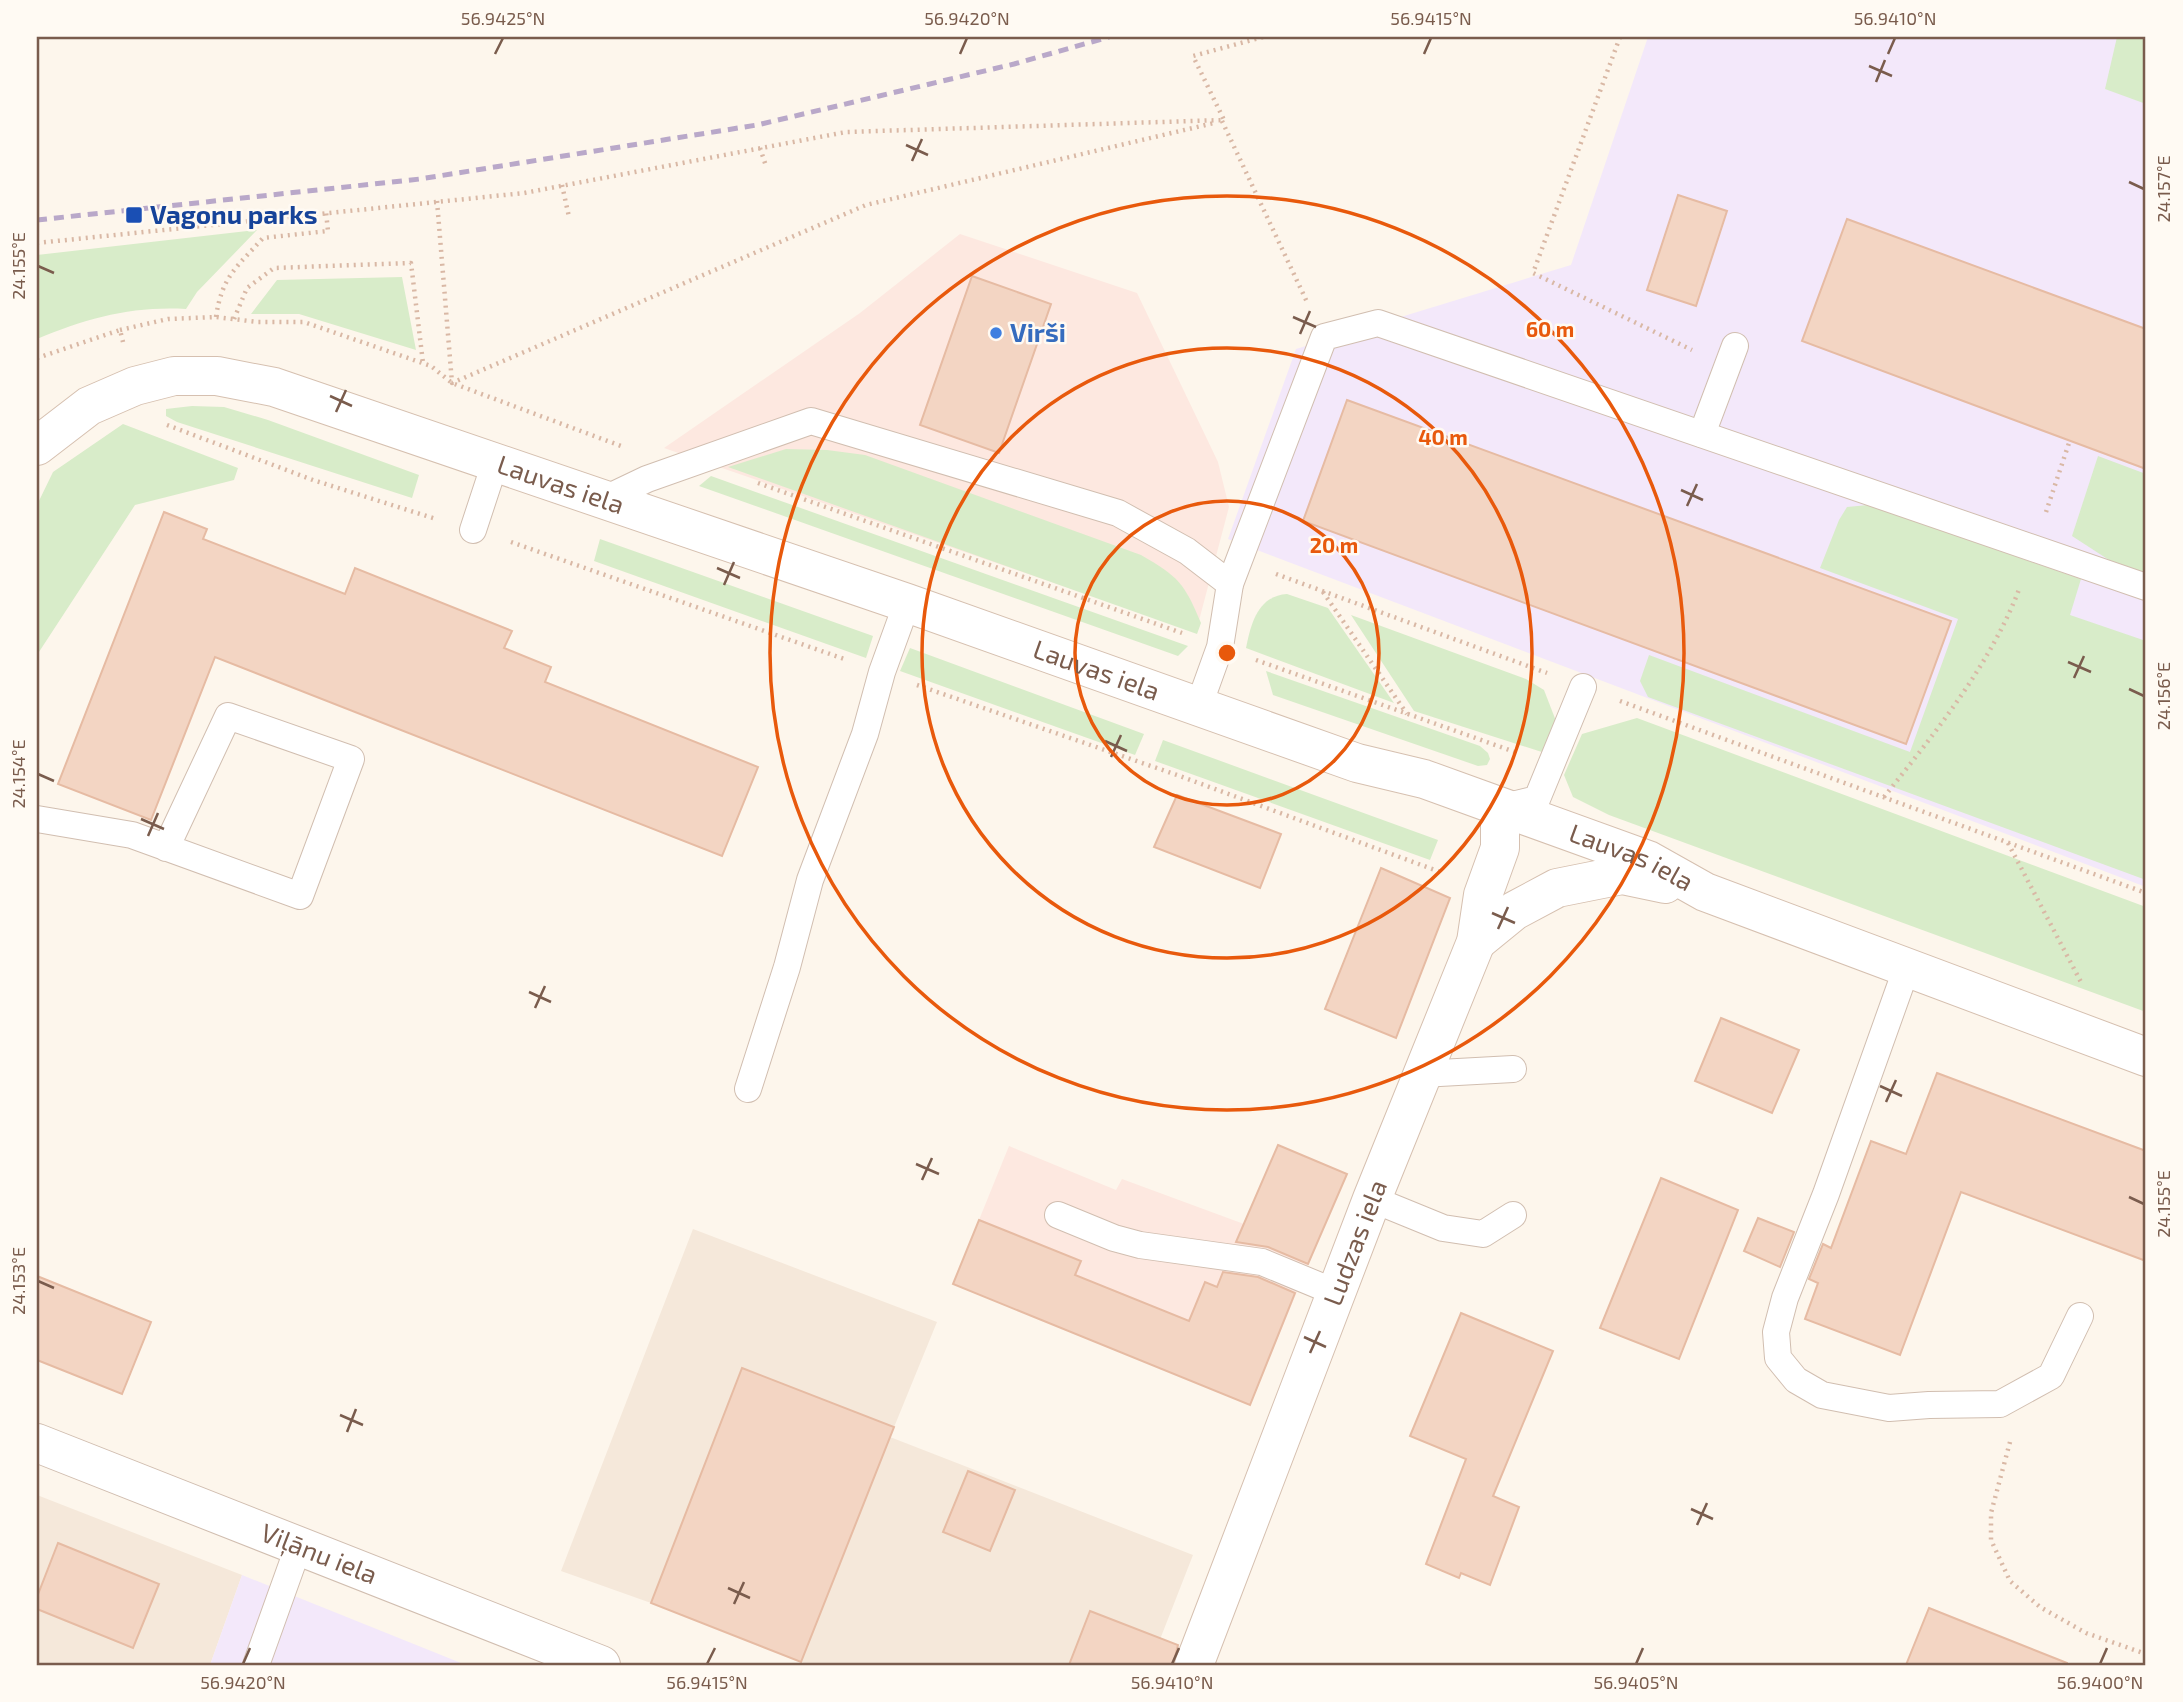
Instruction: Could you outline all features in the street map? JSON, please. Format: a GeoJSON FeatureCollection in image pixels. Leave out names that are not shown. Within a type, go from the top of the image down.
{"type":"FeatureCollection","features":[{"type":"Feature","properties":{"kind":"street","name":"Lauvas iela"},"geometry":{"type":"LineString","coordinates":[[39,443],[89,406],[135,386],[174,376],[217,376],[274,387],[907,603],[1357,763],[1423,779],[1648,860],[1705,892],[2146,1057]]}},
{"type":"Feature","properties":{"kind":"street","name":"Ludzas iela"},"geometry":{"type":"LineString","coordinates":[[1194,1665],[1372,1199],[1476,942],[1483,895],[1500,848],[1500,808]]}},
{"type":"Feature","properties":{"kind":"street","name":"Ludzas iela"},"geometry":{"type":"LineString","coordinates":[[1476,942],[1514,911],[1557,888],[1622,875],[1705,892]]}},
{"type":"Feature","properties":{"kind":"street","name":"Viļānu iela"},"geometry":{"type":"LineString","coordinates":[[37,1443],[601,1665]]}},
{"type":"Feature","properties":{"kind":"lane"},"geometry":{"type":"LineString","coordinates":[[1198,708],[1220,647],[1234,572],[1324,338],[1378,323],[2146,587]]}},
{"type":"Feature","properties":{"kind":"lane"},"geometry":{"type":"LineString","coordinates":[[1702,434],[1731,357]]}},
{"type":"Feature","properties":{"kind":"lane"},"geometry":{"type":"LineString","coordinates":[[603,500],[647,479],[811,421],[1118,513],[1187,551],[1234,572]]}},
{"type":"Feature","properties":{"kind":"lane"},"geometry":{"type":"LineString","coordinates":[[473,530],[495,463]]}},
{"type":"Feature","properties":{"kind":"lane"},"geometry":{"type":"LineString","coordinates":[[748,1089],[787,967],[810,880],[865,734],[882,672],[907,603]]}},
{"type":"Feature","properties":{"kind":"lane"},"geometry":{"type":"LineString","coordinates":[[1500,808],[1537,799],[1583,687]]}},
{"type":"Feature","properties":{"kind":"lane"},"geometry":{"type":"LineString","coordinates":[[37,819],[132,835],[166,848],[300,896],[351,759],[228,716],[166,848]]}},
{"type":"Feature","properties":{"kind":"lane"},"geometry":{"type":"LineString","coordinates":[[1907,967],[1826,1194],[1784,1298],[1776,1332],[1778,1358],[1796,1380],[1822,1395],[1889,1408],[2000,1404],[2051,1376],[2080,1316]]}},
{"type":"Feature","properties":{"kind":"lane"},"geometry":{"type":"LineString","coordinates":[[1421,1074],[1513,1069]]}},
{"type":"Feature","properties":{"kind":"lane"},"geometry":{"type":"LineString","coordinates":[[1372,1199],[1443,1228],[1483,1234],[1513,1215]]}},
{"type":"Feature","properties":{"kind":"lane"},"geometry":{"type":"LineString","coordinates":[[1058,1215],[1114,1238],[1140,1245],[1262,1262],[1337,1293]]}},
{"type":"Feature","properties":{"kind":"lane"},"geometry":{"type":"LineString","coordinates":[[256,1665],[299,1545]]}},
{"type":"Feature","properties":{"kind":"path"},"geometry":{"type":"LineString","coordinates":[[1263,37],[1193,55],[1324,338]]}},
{"type":"Feature","properties":{"kind":"path"},"geometry":{"type":"LineString","coordinates":[[1620,37],[1532,273],[1731,357]]}},
{"type":"Feature","properties":{"kind":"path"},"geometry":{"type":"LineString","coordinates":[[37,243],[524,192],[846,132],[1224,120]]}},
{"type":"Feature","properties":{"kind":"path"},"geometry":{"type":"LineString","coordinates":[[452,383],[866,205],[1224,120]]}},
{"type":"Feature","properties":{"kind":"path"},"geometry":{"type":"LineString","coordinates":[[760,148],[766,166]]}},
{"type":"Feature","properties":{"kind":"path"},"geometry":{"type":"LineString","coordinates":[[562,185],[569,217]]}},
{"type":"Feature","properties":{"kind":"path"},"geometry":{"type":"LineString","coordinates":[[437,201],[452,383]]}},
{"type":"Feature","properties":{"kind":"path"},"geometry":{"type":"LineString","coordinates":[[216,317],[219,293],[231,272],[263,238],[328,231],[326,212]]}},
{"type":"Feature","properties":{"kind":"path"},"geometry":{"type":"LineString","coordinates":[[234,319],[247,288],[274,268],[411,262],[423,363]]}},
{"type":"Feature","properties":{"kind":"path"},"geometry":{"type":"LineString","coordinates":[[37,359],[120,330],[168,319],[216,317],[304,322],[431,366],[452,383],[624,447]]}},
{"type":"Feature","properties":{"kind":"path"},"geometry":{"type":"LineString","coordinates":[[120,330],[135,386],[149,419],[313,480],[473,530],[1177,775],[1452,877]]}},
{"type":"Feature","properties":{"kind":"path"},"geometry":{"type":"LineString","coordinates":[[1884,797],[1947,719],[2016,596],[2070,440]]}},
{"type":"Feature","properties":{"kind":"path"},"geometry":{"type":"LineString","coordinates":[[757,483],[1552,765]]}},
{"type":"Feature","properties":{"kind":"path"},"geometry":{"type":"LineString","coordinates":[[1234,572],[1322,591],[2146,893]]}},
{"type":"Feature","properties":{"kind":"path"},"geometry":{"type":"LineString","coordinates":[[1322,591],[1407,713]]}},
{"type":"Feature","properties":{"kind":"path"},"geometry":{"type":"LineString","coordinates":[[2008,842],[2093,1005],[2101,1040]]}},
{"type":"Feature","properties":{"kind":"path"},"geometry":{"type":"LineString","coordinates":[[2000,1404],[2011,1443],[1990,1513],[1991,1541],[2010,1581],[2040,1607],[2086,1633],[2146,1654]]}},
{"type":"Feature","properties":{"kind":"shaded area"},"geometry":{"type":"Polygon","coordinates":[[[1648,37],[2146,37],[2146,887],[1228,539],[1296,349],[1571,265],[1648,37]]]}},
{"type":"Feature","properties":{"kind":"shaded area","name":"Virši"},"geometry":{"type":"Polygon","coordinates":[[[960,234],[1137,293],[1218,462],[1229,507],[1196,632],[664,448],[860,313],[960,234]]]}},
{"type":"Feature","properties":{"kind":"shaded area"},"geometry":{"type":"Polygon","coordinates":[[[1009,1146],[1116,1190],[1122,1179],[1244,1224],[1313,1253],[1250,1405],[953,1284],[1009,1146]]]}},
{"type":"Feature","properties":{"kind":"shaded area"},"geometry":{"type":"Polygon","coordinates":[[[693,1229],[937,1322],[890,1437],[1193,1555],[1150,1665],[809,1665],[561,1571],[693,1229]]]}},
{"type":"Feature","properties":{"kind":"shaded area"},"geometry":{"type":"Polygon","coordinates":[[[37,1495],[242,1575],[210,1665],[37,1665],[37,1495]]]}},
{"type":"Feature","properties":{"kind":"shaded area"},"geometry":{"type":"Polygon","coordinates":[[[242,1575],[466,1665],[210,1665],[242,1575]]]}},
{"type":"Feature","properties":{"kind":"green space"},"geometry":{"type":"Polygon","coordinates":[[[2117,37],[2146,37],[2146,104],[2105,89],[2117,37]]]}},
{"type":"Feature","properties":{"kind":"green space"},"geometry":{"type":"Polygon","coordinates":[[[257,230],[197,292],[186,309],[147,309],[110,315],[37,339],[37,255],[257,230]]]}},
{"type":"Feature","properties":{"kind":"green space"},"geometry":{"type":"Polygon","coordinates":[[[402,277],[416,350],[299,314],[251,314],[277,280],[402,277]]]}},
{"type":"Feature","properties":{"kind":"green space"},"geometry":{"type":"Polygon","coordinates":[[[192,406],[224,407],[268,420],[419,475],[412,498],[177,422],[166,416],[166,409],[192,406]]]}},
{"type":"Feature","properties":{"kind":"green space"},"geometry":{"type":"Polygon","coordinates":[[[123,424],[238,468],[234,480],[135,505],[37,655],[37,505],[53,472],[123,424]]]}},
{"type":"Feature","properties":{"kind":"green space"},"geometry":{"type":"Polygon","coordinates":[[[786,449],[827,450],[865,455],[1141,555],[1164,569],[1185,590],[1201,623],[1197,634],[728,467],[786,449]]]}},
{"type":"Feature","properties":{"kind":"green space"},"geometry":{"type":"Polygon","coordinates":[[[2098,456],[2146,474],[2146,573],[2109,560],[2072,536],[2098,456]]]}},
{"type":"Feature","properties":{"kind":"green space"},"geometry":{"type":"Polygon","coordinates":[[[711,476],[1188,646],[1178,656],[699,486],[711,476]]]}},
{"type":"Feature","properties":{"kind":"green space"},"geometry":{"type":"Polygon","coordinates":[[[1868,505],[2081,579],[2070,615],[2146,641],[2146,880],[1648,697],[1640,681],[1649,655],[1910,752],[1958,619],[1820,568],[1847,507],[1868,505]]]}},
{"type":"Feature","properties":{"kind":"green space"},"geometry":{"type":"Polygon","coordinates":[[[600,539],[873,636],[866,658],[594,561],[600,539]]]}},
{"type":"Feature","properties":{"kind":"green space"},"geometry":{"type":"Polygon","coordinates":[[[1287,594],[1328,608],[1394,703],[1246,648],[1250,629],[1263,605],[1277,596],[1287,594]]]}},
{"type":"Feature","properties":{"kind":"green space"},"geometry":{"type":"Polygon","coordinates":[[[1351,615],[1526,679],[1544,690],[1556,721],[1545,753],[1414,711],[1351,615]]]}},
{"type":"Feature","properties":{"kind":"green space"},"geometry":{"type":"Polygon","coordinates":[[[910,648],[1144,734],[1135,755],[900,671],[910,648]]]}},
{"type":"Feature","properties":{"kind":"green space"},"geometry":{"type":"Polygon","coordinates":[[[1266,671],[1480,746],[1490,759],[1487,765],[1478,766],[1273,695],[1266,671]]]}},
{"type":"Feature","properties":{"kind":"green space"},"geometry":{"type":"Polygon","coordinates":[[[1637,718],[2146,907],[2146,1012],[1609,815],[1573,797],[1564,775],[1582,734],[1637,718]]]}},
{"type":"Feature","properties":{"kind":"green space"},"geometry":{"type":"Polygon","coordinates":[[[1163,740],[1438,840],[1430,860],[1155,761],[1163,740]]]}},
{"type":"Feature","properties":{"kind":"building"},"geometry":{"type":"Polygon","coordinates":[[[1678,195],[1727,211],[1696,306],[1647,290],[1678,195]]]}},
{"type":"Feature","properties":{"kind":"building"},"geometry":{"type":"Polygon","coordinates":[[[1847,219],[2146,329],[2146,469],[1802,341],[1847,219]]]}},
{"type":"Feature","properties":{"kind":"building"},"geometry":{"type":"Polygon","coordinates":[[[972,276],[1051,304],[999,453],[920,425],[972,276]]]}},
{"type":"Feature","properties":{"kind":"building"},"geometry":{"type":"Polygon","coordinates":[[[1347,400],[1951,621],[1906,744],[1303,521],[1347,400]]]}},
{"type":"Feature","properties":{"kind":"building"},"geometry":{"type":"Polygon","coordinates":[[[164,512],[207,529],[203,539],[345,594],[355,568],[512,631],[504,648],[551,667],[545,682],[758,767],[722,856],[215,657],[151,820],[58,784],[164,512]]]}},
{"type":"Feature","properties":{"kind":"building"},"geometry":{"type":"Polygon","coordinates":[[[1177,795],[1281,834],[1260,888],[1154,847],[1177,795]]]}},
{"type":"Feature","properties":{"kind":"building"},"geometry":{"type":"Polygon","coordinates":[[[1381,868],[1450,898],[1396,1038],[1325,1009],[1381,868]]]}},
{"type":"Feature","properties":{"kind":"building"},"geometry":{"type":"Polygon","coordinates":[[[1721,1018],[1799,1050],[1772,1113],[1695,1081],[1721,1018]]]}},
{"type":"Feature","properties":{"kind":"building"},"geometry":{"type":"Polygon","coordinates":[[[1937,1073],[2146,1151],[2146,1261],[1961,1192],[1900,1355],[1805,1319],[1818,1283],[1809,1279],[1823,1244],[1831,1248],[1871,1141],[1906,1154],[1937,1073]]]}},
{"type":"Feature","properties":{"kind":"building"},"geometry":{"type":"Polygon","coordinates":[[[1278,1145],[1347,1174],[1308,1264],[1268,1247],[1236,1242],[1278,1145]]]}},
{"type":"Feature","properties":{"kind":"building"},"geometry":{"type":"Polygon","coordinates":[[[1661,1178],[1738,1210],[1679,1359],[1600,1328],[1661,1178]]]}},
{"type":"Feature","properties":{"kind":"building"},"geometry":{"type":"Polygon","coordinates":[[[1758,1218],[1794,1232],[1780,1267],[1744,1251],[1758,1218]]]}},
{"type":"Feature","properties":{"kind":"building"},"geometry":{"type":"Polygon","coordinates":[[[979,1220],[1081,1261],[1075,1275],[1189,1321],[1205,1282],[1217,1287],[1223,1272],[1258,1277],[1295,1293],[1250,1405],[953,1284],[979,1220]]]}},
{"type":"Feature","properties":{"kind":"building"},"geometry":{"type":"Polygon","coordinates":[[[37,1276],[151,1322],[122,1394],[37,1360],[37,1276]]]}},
{"type":"Feature","properties":{"kind":"building"},"geometry":{"type":"Polygon","coordinates":[[[1461,1313],[1553,1351],[1493,1496],[1519,1507],[1490,1585],[1461,1573],[1459,1578],[1426,1564],[1466,1459],[1410,1436],[1461,1313]]]}},
{"type":"Feature","properties":{"kind":"building"},"geometry":{"type":"Polygon","coordinates":[[[742,1368],[894,1427],[801,1662],[651,1603],[742,1368]]]}},
{"type":"Feature","properties":{"kind":"building"},"geometry":{"type":"Polygon","coordinates":[[[968,1471],[1015,1490],[990,1551],[943,1532],[968,1471]]]}},
{"type":"Feature","properties":{"kind":"building"},"geometry":{"type":"Polygon","coordinates":[[[58,1543],[159,1584],[133,1648],[37,1609],[37,1597],[58,1543]]]}},
{"type":"Feature","properties":{"kind":"building"},"geometry":{"type":"Polygon","coordinates":[[[1929,1608],[2067,1663],[2067,1665],[1906,1665],[1929,1608]]]}},
{"type":"Feature","properties":{"kind":"building"},"geometry":{"type":"Polygon","coordinates":[[[1090,1611],[1178,1645],[1173,1665],[1069,1665],[1090,1611]]]}},
{"type":"Feature","properties":{"kind":"railway"},"geometry":{"type":"LineString","coordinates":[[37,220],[420,179],[757,125],[1014,64],[1109,37]]}},
{"type":"Feature","properties":{"kind":"place","name":"Vagonu parks"},"geometry":{"type":"Point","coordinates":[134,215]}},
{"type":"Feature","properties":{"kind":"place","name":"Virši"},"geometry":{"type":"Point","coordinates":[996,333]}}]}
